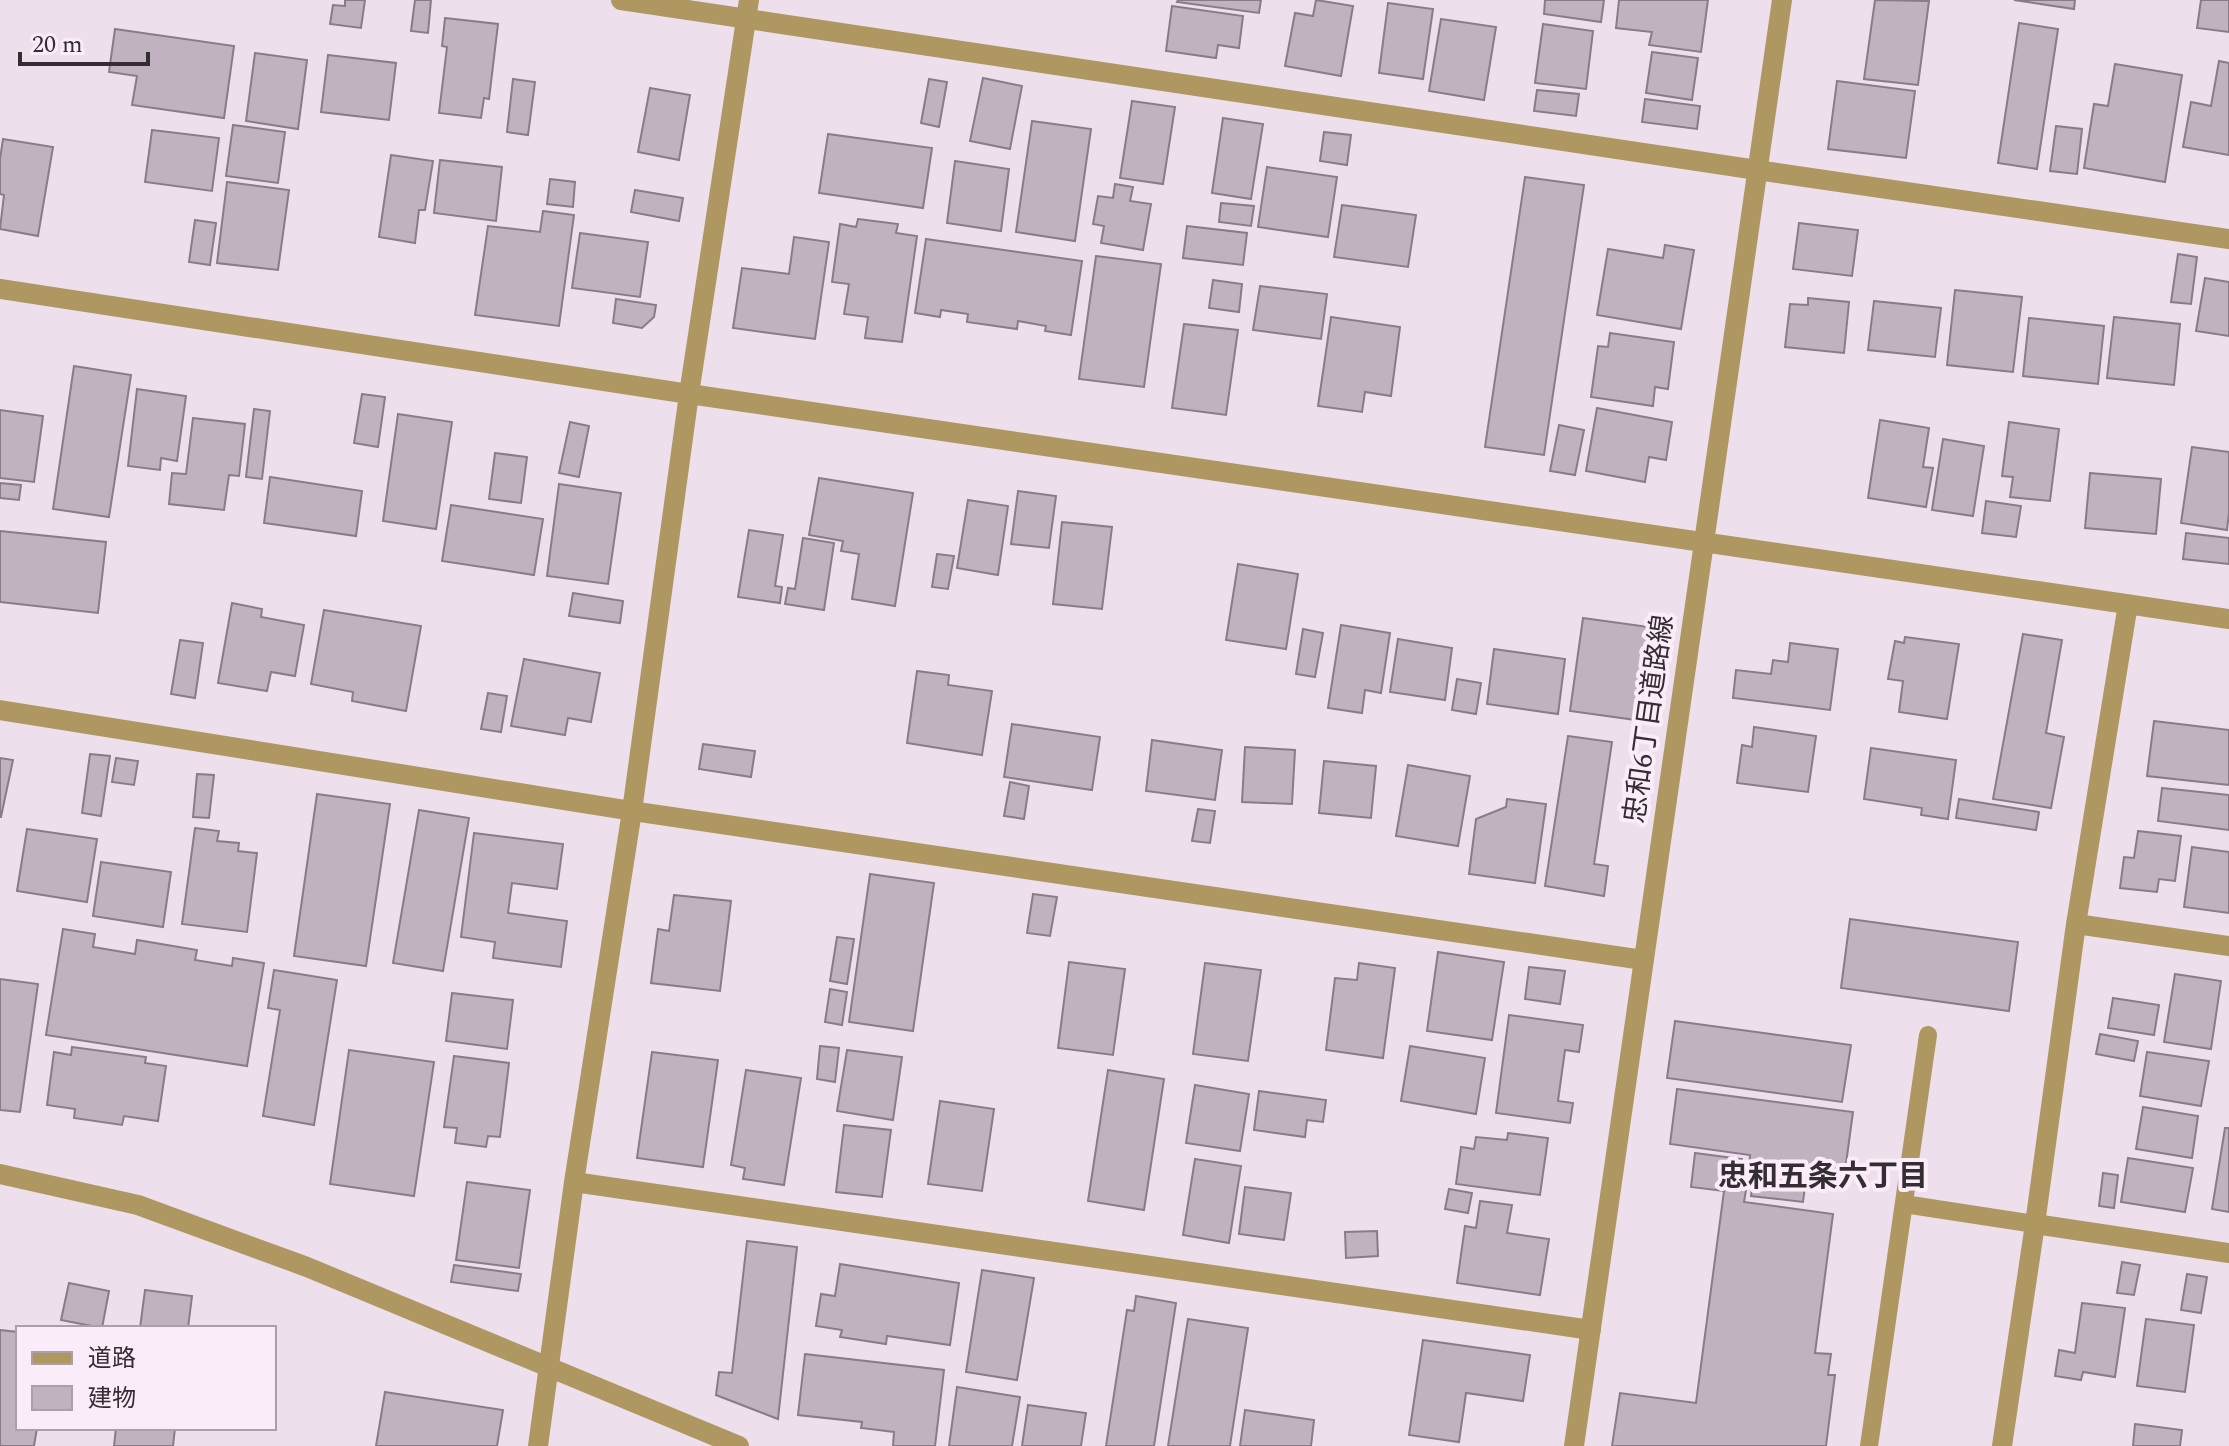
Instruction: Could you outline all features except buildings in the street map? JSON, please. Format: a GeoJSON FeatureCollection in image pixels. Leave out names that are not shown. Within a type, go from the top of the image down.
{"type":"FeatureCollection","features":[{"type":"Feature","properties":{"kind":"street"},"geometry":{"type":"LineString","coordinates":[[621,0],[748,9],[1757,170],[2229,239]]}},
{"type":"Feature","properties":{"kind":"street","name":"忠和6丁目道路線"},"geometry":{"type":"LineString","coordinates":[[1574,1446],[1782,0]]}},
{"type":"Feature","properties":{"kind":"street"},"geometry":{"type":"LineString","coordinates":[[538,1446],[574,1182],[632,811],[689,394],[748,9]]}},
{"type":"Feature","properties":{"kind":"street"},"geometry":{"type":"LineString","coordinates":[[0,289],[689,394],[2229,619]]}},
{"type":"Feature","properties":{"kind":"street"},"geometry":{"type":"LineString","coordinates":[[2002,1446],[2076,924],[2128,604]]}},
{"type":"Feature","properties":{"kind":"street"},"geometry":{"type":"LineString","coordinates":[[0,710],[632,811],[1643,960]]}},
{"type":"Feature","properties":{"kind":"street"},"geometry":{"type":"LineString","coordinates":[[2076,924],[2229,946]]}},
{"type":"Feature","properties":{"kind":"street"},"geometry":{"type":"LineString","coordinates":[[0,1174],[138,1205],[307,1267],[739,1446]]}},
{"type":"Feature","properties":{"kind":"street"},"geometry":{"type":"LineString","coordinates":[[574,1182],[1591,1330]]}},
{"type":"Feature","properties":{"kind":"street"},"geometry":{"type":"LineString","coordinates":[[2035,1224],[2229,1253]]}},
{"type":"Feature","properties":{"kind":"lane"},"geometry":{"type":"LineString","coordinates":[[1869,1446],[1928,1035]]}},
{"type":"Feature","properties":{"kind":"lane"},"geometry":{"type":"LineString","coordinates":[[1904,1204],[2035,1224]]}},
{"type":"Feature","properties":{"kind":"district","name":"忠和五条六丁目"},"geometry":{"type":"Point","coordinates":[1823,1177]}}]}
